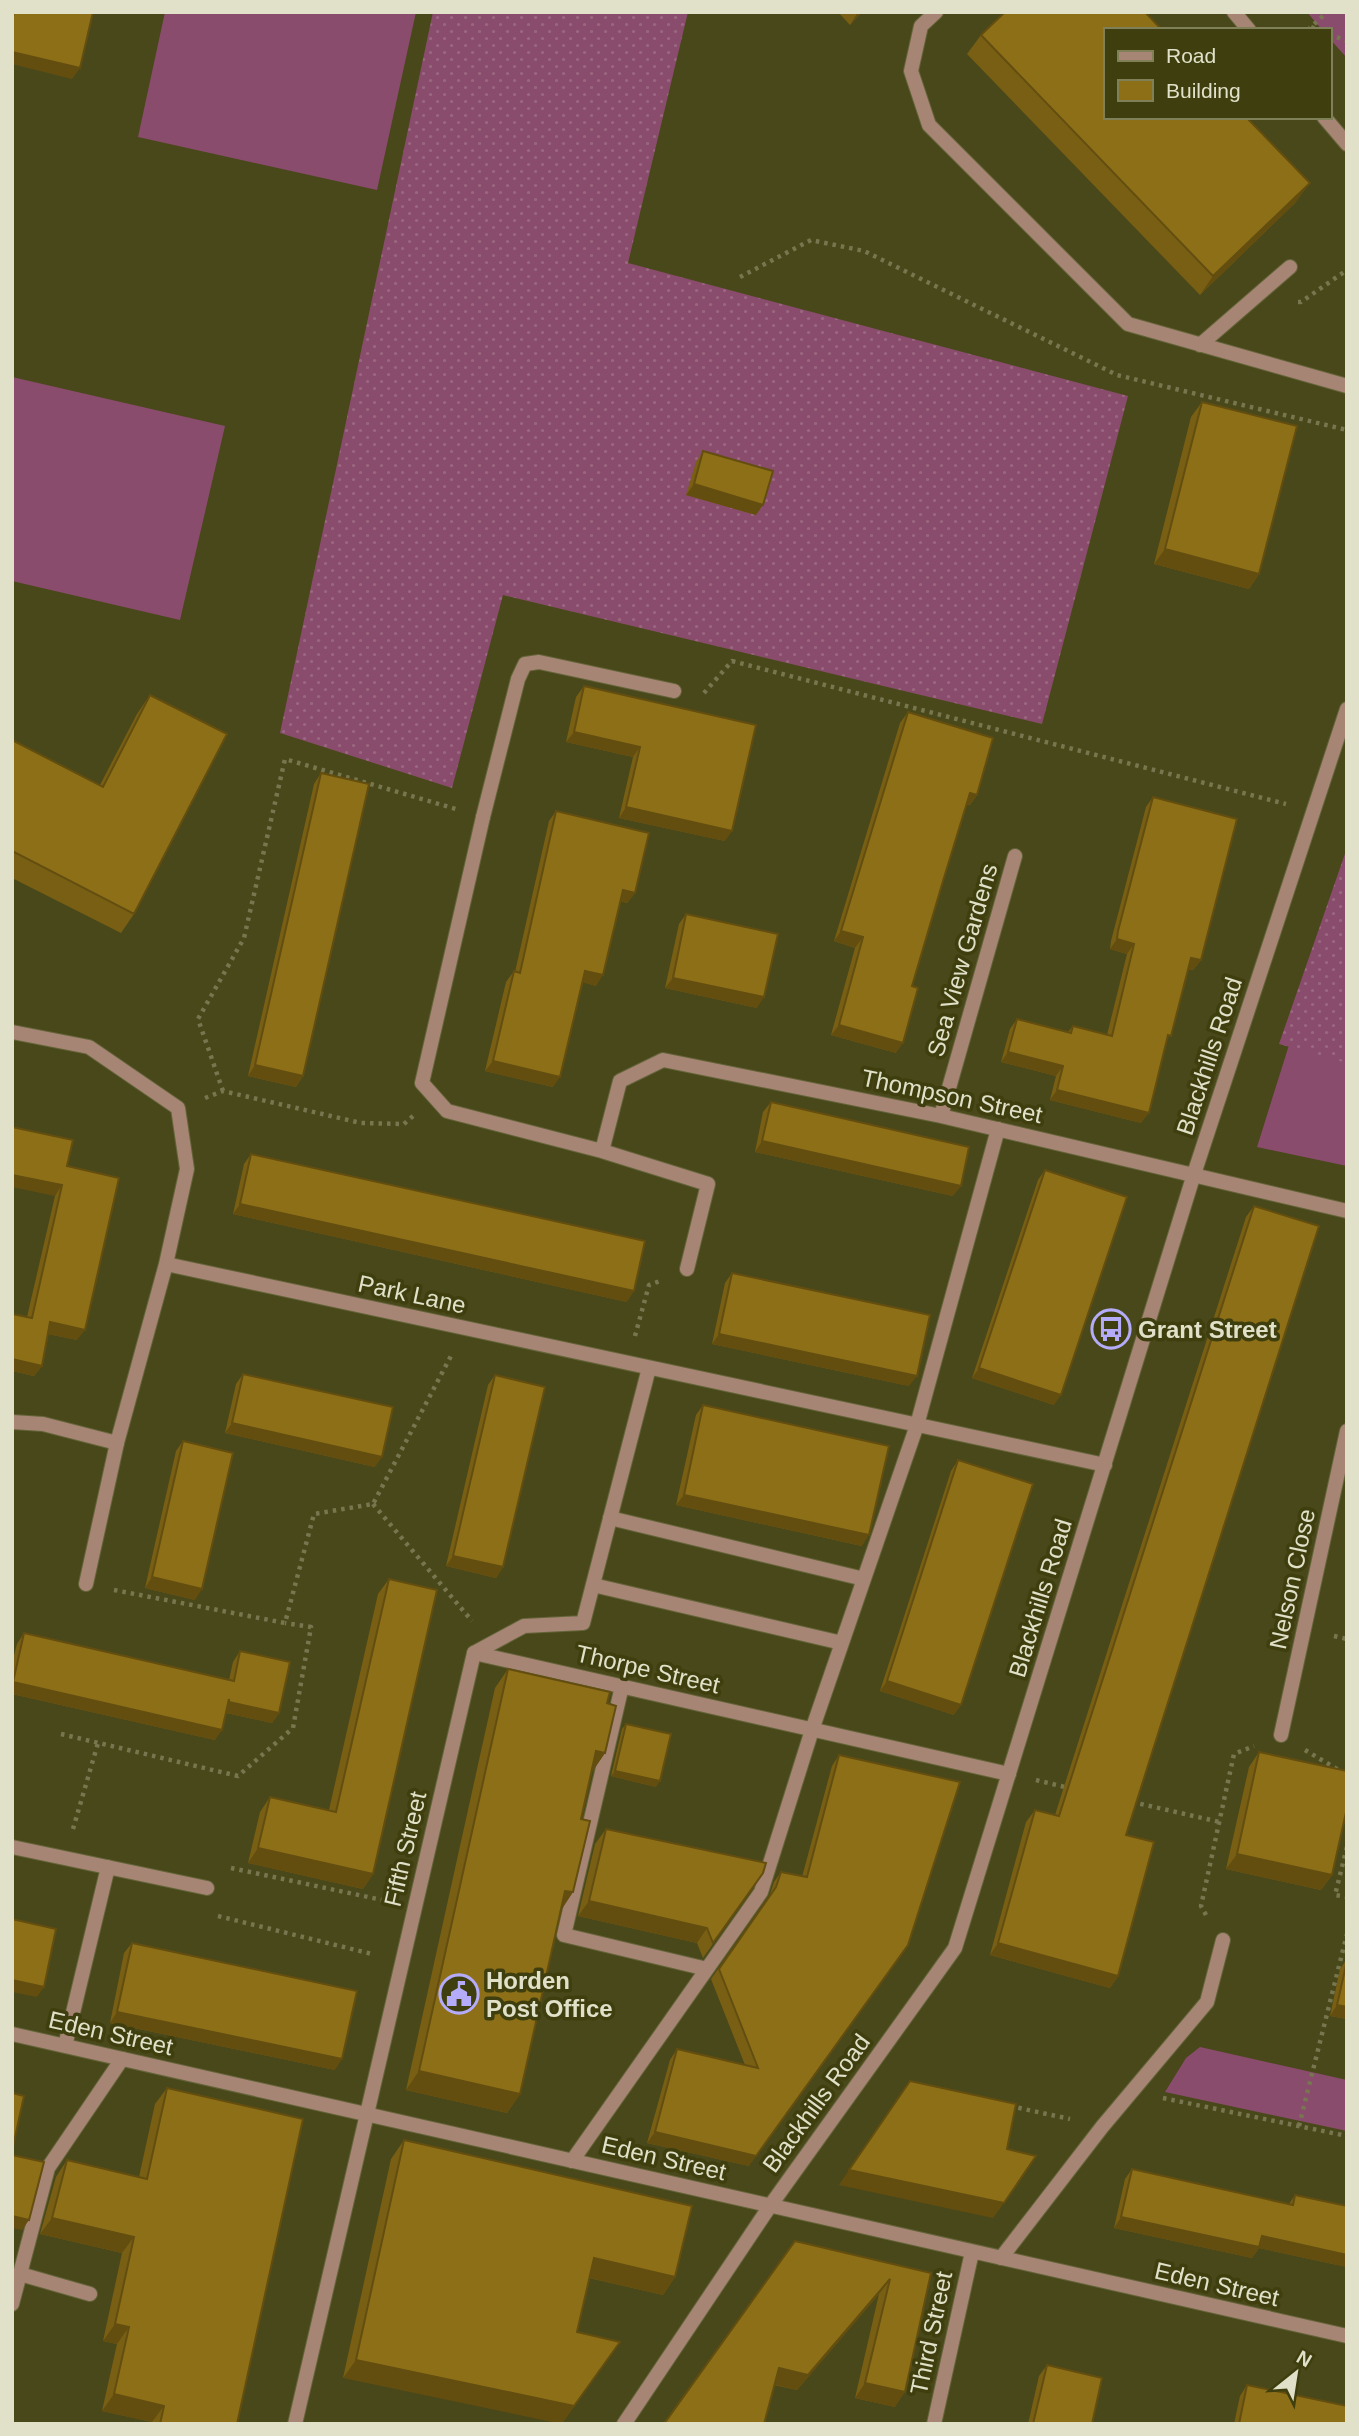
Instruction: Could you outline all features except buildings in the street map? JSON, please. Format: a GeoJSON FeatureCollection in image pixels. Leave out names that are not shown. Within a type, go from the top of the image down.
{"type":"FeatureCollection","features":[{"type":"Feature","properties":{"kind":"street"},"geometry":{"type":"LineString","coordinates":[[936,12],[921,26],[911,71],[929,125],[1128,324],[1347,386]]}},
{"type":"Feature","properties":{"kind":"street"},"geometry":{"type":"LineString","coordinates":[[1234,12],[1247,28]]}},
{"type":"Feature","properties":{"kind":"street"},"geometry":{"type":"LineString","coordinates":[[1326,119],[1347,144]]}},
{"type":"Feature","properties":{"kind":"street"},"geometry":{"type":"LineString","coordinates":[[1200,345],[1290,267]]}},
{"type":"Feature","properties":{"kind":"street"},"geometry":{"type":"LineString","coordinates":[[674,691],[539,662],[525,664],[518,678],[483,817],[422,1083],[447,1111],[602,1151],[708,1184],[687,1269]]}},
{"type":"Feature","properties":{"kind":"street","name":"Blackhills Road"},"geometry":{"type":"LineString","coordinates":[[624,2424],[770,2206],[955,1948],[1194,1174],[1347,709]]}},
{"type":"Feature","properties":{"kind":"street","name":"Sea View Gardens"},"geometry":{"type":"LineString","coordinates":[[941,1116],[1015,856]]}},
{"type":"Feature","properties":{"kind":"street"},"geometry":{"type":"LineString","coordinates":[[12,1032],[89,1047],[178,1108],[187,1169],[166,1264],[117,1443],[86,1584]]}},
{"type":"Feature","properties":{"kind":"street","name":"Thompson Street"},"geometry":{"type":"LineString","coordinates":[[602,1151],[620,1082],[663,1060],[941,1116],[1347,1211]]}},
{"type":"Feature","properties":{"kind":"street"},"geometry":{"type":"LineString","coordinates":[[572,2161],[761,1892],[812,1730],[917,1425],[998,1129]]}},
{"type":"Feature","properties":{"kind":"street","name":"Park Lane"},"geometry":{"type":"LineString","coordinates":[[166,1264],[649,1368]]}},
{"type":"Feature","properties":{"kind":"street"},"geometry":{"type":"LineString","coordinates":[[474,1653],[524,1626],[583,1623],[649,1368],[1105,1465]]}},
{"type":"Feature","properties":{"kind":"street"},"geometry":{"type":"LineString","coordinates":[[12,1422],[43,1424],[117,1443]]}},
{"type":"Feature","properties":{"kind":"street","name":"Nelson Close"},"geometry":{"type":"LineString","coordinates":[[1281,1735],[1347,1432]]}},
{"type":"Feature","properties":{"kind":"street"},"geometry":{"type":"LineString","coordinates":[[610,1518],[864,1579]]}},
{"type":"Feature","properties":{"kind":"street"},"geometry":{"type":"LineString","coordinates":[[593,1585],[842,1643]]}},
{"type":"Feature","properties":{"kind":"street","name":"Thorpe Street"},"geometry":{"type":"LineString","coordinates":[[474,1653],[1009,1774]]}},
{"type":"Feature","properties":{"kind":"street","name":"Fifth Street"},"geometry":{"type":"LineString","coordinates":[[295,2424],[474,1653]]}},
{"type":"Feature","properties":{"kind":"street"},"geometry":{"type":"LineString","coordinates":[[622,1686],[564,1936],[707,1969]]}},
{"type":"Feature","properties":{"kind":"street"},"geometry":{"type":"LineString","coordinates":[[12,1847],[207,1888]]}},
{"type":"Feature","properties":{"kind":"street"},"geometry":{"type":"LineString","coordinates":[[65,2046],[108,1867]]}},
{"type":"Feature","properties":{"kind":"street"},"geometry":{"type":"LineString","coordinates":[[1001,2258],[1102,2127],[1207,2002],[1223,1940]]}},
{"type":"Feature","properties":{"kind":"street","name":"Eden Street"},"geometry":{"type":"LineString","coordinates":[[12,2034],[1347,2336]]}},
{"type":"Feature","properties":{"kind":"street"},"geometry":{"type":"LineString","coordinates":[[12,2304],[48,2168],[122,2059]]}},
{"type":"Feature","properties":{"kind":"street","name":"Third Street"},"geometry":{"type":"LineString","coordinates":[[934,2424],[972,2252]]}},
{"type":"Feature","properties":{"kind":"street"},"geometry":{"type":"LineString","coordinates":[[20,2274],[90,2294]]}},
{"type":"Feature","properties":{"kind":"path"},"geometry":{"type":"LineString","coordinates":[[1309,28],[1327,12]]}},
{"type":"Feature","properties":{"kind":"path"},"geometry":{"type":"LineString","coordinates":[[740,277],[811,240],[864,251],[1117,375],[1347,430]]}},
{"type":"Feature","properties":{"kind":"path"},"geometry":{"type":"LineString","coordinates":[[674,691],[705,693],[732,661],[1314,811]]}},
{"type":"Feature","properties":{"kind":"path"},"geometry":{"type":"LineString","coordinates":[[223,1091],[198,1019],[244,938],[285,759],[483,817]]}},
{"type":"Feature","properties":{"kind":"path"},"geometry":{"type":"LineString","coordinates":[[178,1108],[223,1091],[361,1123],[404,1124],[434,1097]]}},
{"type":"Feature","properties":{"kind":"path"},"geometry":{"type":"LineString","coordinates":[[628,1364],[649,1285],[687,1269]]}},
{"type":"Feature","properties":{"kind":"path"},"geometry":{"type":"LineString","coordinates":[[373,1504],[465,1329]]}},
{"type":"Feature","properties":{"kind":"path"},"geometry":{"type":"LineString","coordinates":[[285,1623],[314,1514],[373,1504]]}},
{"type":"Feature","properties":{"kind":"path"},"geometry":{"type":"LineString","coordinates":[[373,1504],[491,1644]]}},
{"type":"Feature","properties":{"kind":"path"},"geometry":{"type":"LineString","coordinates":[[61,1734],[238,1776],[293,1728],[311,1627],[86,1584]]}},
{"type":"Feature","properties":{"kind":"path"},"geometry":{"type":"LineString","coordinates":[[1223,1940],[1201,1906],[1234,1754],[1281,1735],[1347,1775]]}},
{"type":"Feature","properties":{"kind":"path"},"geometry":{"type":"LineString","coordinates":[[65,1858],[98,1742]]}},
{"type":"Feature","properties":{"kind":"path"},"geometry":{"type":"LineString","coordinates":[[1009,1774],[1075,1789]]}},
{"type":"Feature","properties":{"kind":"path"},"geometry":{"type":"LineString","coordinates":[[1127,1801],[1220,1822]]}},
{"type":"Feature","properties":{"kind":"path"},"geometry":{"type":"LineString","coordinates":[[1347,1847],[1335,1895],[1347,1897]]}},
{"type":"Feature","properties":{"kind":"path"},"geometry":{"type":"LineString","coordinates":[[226,1880],[230,1867],[415,1907]]}},
{"type":"Feature","properties":{"kind":"path"},"geometry":{"type":"LineString","coordinates":[[219,1904],[215,1915],[402,1962]]}},
{"type":"Feature","properties":{"kind":"path"},"geometry":{"type":"LineString","coordinates":[[1299,2126],[1347,1934]]}},
{"type":"Feature","properties":{"kind":"path"},"geometry":{"type":"LineString","coordinates":[[1132,2092],[1347,2136]]}},
{"type":"Feature","properties":{"kind":"path"},"geometry":{"type":"LineString","coordinates":[[997,2103],[1102,2127]]}},
{"type":"Feature","properties":{"kind":"shaded area"},"geometry":{"type":"Polygon","coordinates":[[[165,12],[416,12],[377,190],[138,137],[165,12]]]}},
{"type":"Feature","properties":{"kind":"shaded area"},"geometry":{"type":"Polygon","coordinates":[[[433,12],[688,12],[628,263],[1128,396],[1042,724],[503,595],[452,788],[280,733],[433,12]]]}},
{"type":"Feature","properties":{"kind":"shaded area"},"geometry":{"type":"Polygon","coordinates":[[[1307,12],[1347,12],[1347,58],[1331,40],[1331,28],[1320,28],[1307,12]]]}},
{"type":"Feature","properties":{"kind":"shaded area"},"geometry":{"type":"Polygon","coordinates":[[[12,377],[225,426],[180,620],[12,581],[12,377]]]}},
{"type":"Feature","properties":{"kind":"shaded area"},"geometry":{"type":"Polygon","coordinates":[[[1347,848],[1347,1063],[1279,1044],[1347,848]]]}},
{"type":"Feature","properties":{"kind":"shaded area"},"geometry":{"type":"Polygon","coordinates":[[[1289,1045],[1347,1061],[1347,1166],[1257,1147],[1289,1045]]]}},
{"type":"Feature","properties":{"kind":"shaded area"},"geometry":{"type":"Polygon","coordinates":[[[1200,2047],[1347,2080],[1347,2131],[1165,2092],[1186,2058],[1200,2047]]]}},
{"type":"Feature","properties":{"kind":"place","name":"Grant Street"},"geometry":{"type":"Point","coordinates":[1111,1329]}},
{"type":"Feature","properties":{"kind":"place","name":"Horden Post Office"},"geometry":{"type":"Point","coordinates":[459,1994]}}]}
